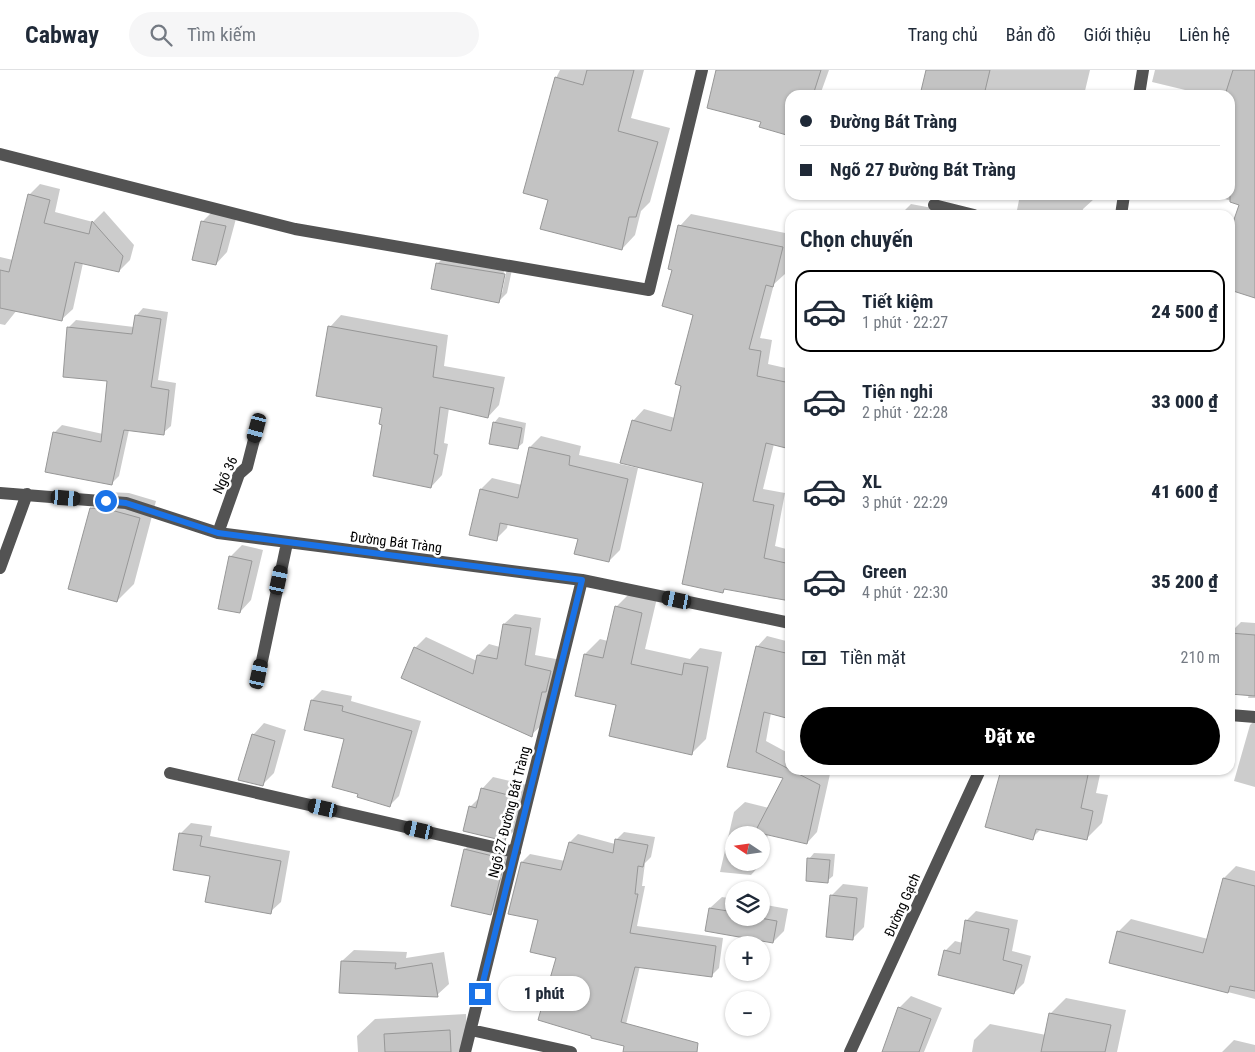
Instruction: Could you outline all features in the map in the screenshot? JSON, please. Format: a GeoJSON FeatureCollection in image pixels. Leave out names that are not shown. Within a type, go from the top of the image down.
{"type":"FeatureCollection","features":[{"type":"Feature","properties":{"kind":"street"},"geometry":{"type":"LineString","coordinates":[[0,154],[294,229],[650,290],[702,70]]}},
{"type":"Feature","properties":{"kind":"street"},"geometry":{"type":"LineString","coordinates":[[1140,90],[1143,70]]}},
{"type":"Feature","properties":{"kind":"street"},"geometry":{"type":"LineString","coordinates":[[934,206],[952,210]]}},
{"type":"Feature","properties":{"kind":"street","name":"Ngõ 36"},"geometry":{"type":"LineString","coordinates":[[218,533],[239,474],[247,467],[257,428]]}},
{"type":"Feature","properties":{"kind":"street","name":"Đường Bát Tràng"},"geometry":{"type":"LineString","coordinates":[[0,493],[126,503],[218,533],[582,580],[785,622]]}},
{"type":"Feature","properties":{"kind":"street"},"geometry":{"type":"LineString","coordinates":[[0,568],[27,494]]}},
{"type":"Feature","properties":{"kind":"street"},"geometry":{"type":"LineString","coordinates":[[259,674],[287,543]]}},
{"type":"Feature","properties":{"kind":"street","name":"Ngõ 27 Đường Bát Tràng"},"geometry":{"type":"LineString","coordinates":[[465,1052],[582,580]]}},
{"type":"Feature","properties":{"kind":"street"},"geometry":{"type":"LineString","coordinates":[[1235,715],[1255,717]]}},
{"type":"Feature","properties":{"kind":"street"},"geometry":{"type":"LineString","coordinates":[[170,773],[515,852]]}},
{"type":"Feature","properties":{"kind":"street","name":"Đường Gạch"},"geometry":{"type":"LineString","coordinates":[[850,1052],[978,775]]}},
{"type":"Feature","properties":{"kind":"street"},"geometry":{"type":"LineString","coordinates":[[471,1030],[571,1052]]}},
{"type":"Feature","properties":{"kind":"building"},"geometry":{"type":"Polygon","coordinates":[[[587,70],[634,70],[618,131],[658,142],[636,217],[629,217],[622,250],[540,229],[548,200],[523,193],[555,77],[583,85],[587,70]]]}},
{"type":"Feature","properties":{"kind":"building"},"geometry":{"type":"Polygon","coordinates":[[[716,70],[821,70],[815,90],[785,90],[785,135],[759,127],[761,122],[707,108],[716,70]]]}},
{"type":"Feature","properties":{"kind":"building"},"geometry":{"type":"Polygon","coordinates":[[[926,70],[990,70],[985,90],[921,90],[926,70]]]}},
{"type":"Feature","properties":{"kind":"building"},"geometry":{"type":"Polygon","coordinates":[[[1233,70],[1255,70],[1255,298],[1235,292],[1235,217],[1239,205],[1230,202],[1230,200],[1235,200],[1235,90],[1227,90],[1233,70]]]}},
{"type":"Feature","properties":{"kind":"building"},"geometry":{"type":"Polygon","coordinates":[[[28,194],[50,200],[44,223],[89,234],[92,221],[123,256],[119,272],[75,262],[62,321],[0,308],[0,270],[9,272],[28,194]]]}},
{"type":"Feature","properties":{"kind":"building"},"geometry":{"type":"Polygon","coordinates":[[[201,221],[226,226],[216,265],[192,260],[201,221]]]}},
{"type":"Feature","properties":{"kind":"building"},"geometry":{"type":"Polygon","coordinates":[[[678,225],[783,247],[773,287],[766,285],[749,349],[761,351],[757,376],[785,382],[785,448],[766,443],[753,501],[774,505],[764,558],[785,563],[785,600],[724,589],[723,593],[682,584],[703,483],[620,463],[632,420],[671,431],[681,386],[675,384],[693,315],[662,306],[672,270],[668,269],[678,225]]]}},
{"type":"Feature","properties":{"kind":"building"},"geometry":{"type":"Polygon","coordinates":[[[436,263],[505,274],[499,303],[431,289],[436,263]]]}},
{"type":"Feature","properties":{"kind":"building"},"geometry":{"type":"Polygon","coordinates":[[[135,315],[161,319],[151,387],[169,390],[164,435],[124,430],[112,485],[45,472],[53,432],[101,442],[107,381],[63,377],[67,327],[132,334],[135,315]]]}},
{"type":"Feature","properties":{"kind":"building"},"geometry":{"type":"Polygon","coordinates":[[[328,326],[437,346],[433,377],[494,388],[488,418],[440,407],[434,454],[438,455],[431,488],[373,476],[382,425],[379,424],[382,408],[316,396],[328,326]]]}},
{"type":"Feature","properties":{"kind":"building"},"geometry":{"type":"Polygon","coordinates":[[[493,422],[522,428],[518,449],[489,444],[493,422]]]}},
{"type":"Feature","properties":{"kind":"building"},"geometry":{"type":"Polygon","coordinates":[[[529,447],[570,456],[569,465],[628,479],[609,562],[574,554],[578,539],[500,523],[497,541],[469,535],[480,489],[518,498],[529,447]]]}},
{"type":"Feature","properties":{"kind":"building"},"geometry":{"type":"Polygon","coordinates":[[[90,508],[111,510],[140,518],[117,602],[68,589],[90,508]]]}},
{"type":"Feature","properties":{"kind":"building"},"geometry":{"type":"Polygon","coordinates":[[[229,556],[252,561],[240,613],[218,609],[229,556]]]}},
{"type":"Feature","properties":{"kind":"building"},"geometry":{"type":"Polygon","coordinates":[[[615,606],[642,613],[631,664],[682,675],[684,663],[708,667],[692,755],[609,736],[616,705],[575,696],[584,654],[603,658],[615,606]]]}},
{"type":"Feature","properties":{"kind":"building"},"geometry":{"type":"Polygon","coordinates":[[[503,624],[531,628],[525,665],[551,671],[546,692],[542,692],[532,737],[401,678],[414,647],[473,674],[477,655],[497,659],[503,624]]]}},
{"type":"Feature","properties":{"kind":"building"},"geometry":{"type":"Polygon","coordinates":[[[1235,633],[1255,635],[1255,696],[1235,694],[1235,633]]]}},
{"type":"Feature","properties":{"kind":"building"},"geometry":{"type":"Polygon","coordinates":[[[756,646],[785,653],[785,718],[764,712],[756,752],[785,767],[785,775],[801,775],[820,785],[807,844],[770,835],[770,826],[758,826],[783,778],[727,767],[756,646]]]}},
{"type":"Feature","properties":{"kind":"building"},"geometry":{"type":"Polygon","coordinates":[[[311,700],[343,706],[342,711],[412,731],[390,807],[357,797],[358,794],[332,787],[344,739],[304,730],[311,700]]]}},
{"type":"Feature","properties":{"kind":"building"},"geometry":{"type":"Polygon","coordinates":[[[252,734],[275,741],[263,786],[238,780],[252,734]]]}},
{"type":"Feature","properties":{"kind":"building"},"geometry":{"type":"Polygon","coordinates":[[[1000,775],[1088,775],[1081,808],[1093,811],[1087,840],[1036,829],[1033,840],[985,827],[1000,775]]]}},
{"type":"Feature","properties":{"kind":"building"},"geometry":{"type":"Polygon","coordinates":[[[481,788],[516,797],[505,841],[463,831],[469,806],[476,808],[481,788]]]}},
{"type":"Feature","properties":{"kind":"building"},"geometry":{"type":"Polygon","coordinates":[[[179,833],[202,836],[200,846],[281,861],[271,914],[205,902],[210,876],[173,870],[179,833]]]}},
{"type":"Feature","properties":{"kind":"building"},"geometry":{"type":"Polygon","coordinates":[[[615,839],[648,845],[643,867],[638,866],[635,894],[638,894],[630,933],[716,946],[712,977],[635,967],[621,1022],[698,1043],[697,1052],[623,1052],[624,1046],[591,1038],[591,1036],[538,1020],[556,958],[530,952],[538,920],[508,914],[521,862],[561,870],[569,842],[613,853],[615,839]]]}},
{"type":"Feature","properties":{"kind":"building"},"geometry":{"type":"Polygon","coordinates":[[[464,849],[505,859],[491,915],[451,906],[464,849]]]}},
{"type":"Feature","properties":{"kind":"building"},"geometry":{"type":"Polygon","coordinates":[[[807,858],[830,860],[828,883],[806,881],[807,858]]]}},
{"type":"Feature","properties":{"kind":"building"},"geometry":{"type":"Polygon","coordinates":[[[1223,878],[1255,886],[1255,991],[1230,986],[1228,993],[1109,963],[1117,931],[1203,953],[1223,878]]]}},
{"type":"Feature","properties":{"kind":"building"},"geometry":{"type":"Polygon","coordinates":[[[830,895],[857,898],[853,940],[826,937],[830,895]]]}},
{"type":"Feature","properties":{"kind":"building"},"geometry":{"type":"Polygon","coordinates":[[[709,908],[725,911],[725,926],[770,926],[770,920],[777,921],[773,943],[770,942],[770,936],[733,936],[705,931],[709,908]]]}},
{"type":"Feature","properties":{"kind":"building"},"geometry":{"type":"Polygon","coordinates":[[[965,920],[1009,929],[1003,960],[1022,965],[1014,994],[938,975],[944,950],[960,954],[965,920]]]}},
{"type":"Feature","properties":{"kind":"building"},"geometry":{"type":"Polygon","coordinates":[[[341,961],[396,963],[395,969],[432,963],[438,997],[339,993],[341,961]]]}},
{"type":"Feature","properties":{"kind":"building"},"geometry":{"type":"Polygon","coordinates":[[[898,1007],[931,1019],[919,1052],[882,1052],[898,1007]]]}},
{"type":"Feature","properties":{"kind":"building"},"geometry":{"type":"Polygon","coordinates":[[[1049,1013],[1111,1025],[1105,1052],[1041,1052],[1049,1013]]]}},
{"type":"Feature","properties":{"kind":"building"},"geometry":{"type":"Polygon","coordinates":[[[450,1030],[451,1052],[385,1052],[384,1034],[450,1030]]]}},
{"type":"Feature","properties":{"kind":"route"},"geometry":{"type":"LineString","coordinates":[[106,501],[126,503],[218,533],[247,538],[582,580],[480,994]]}}]}
